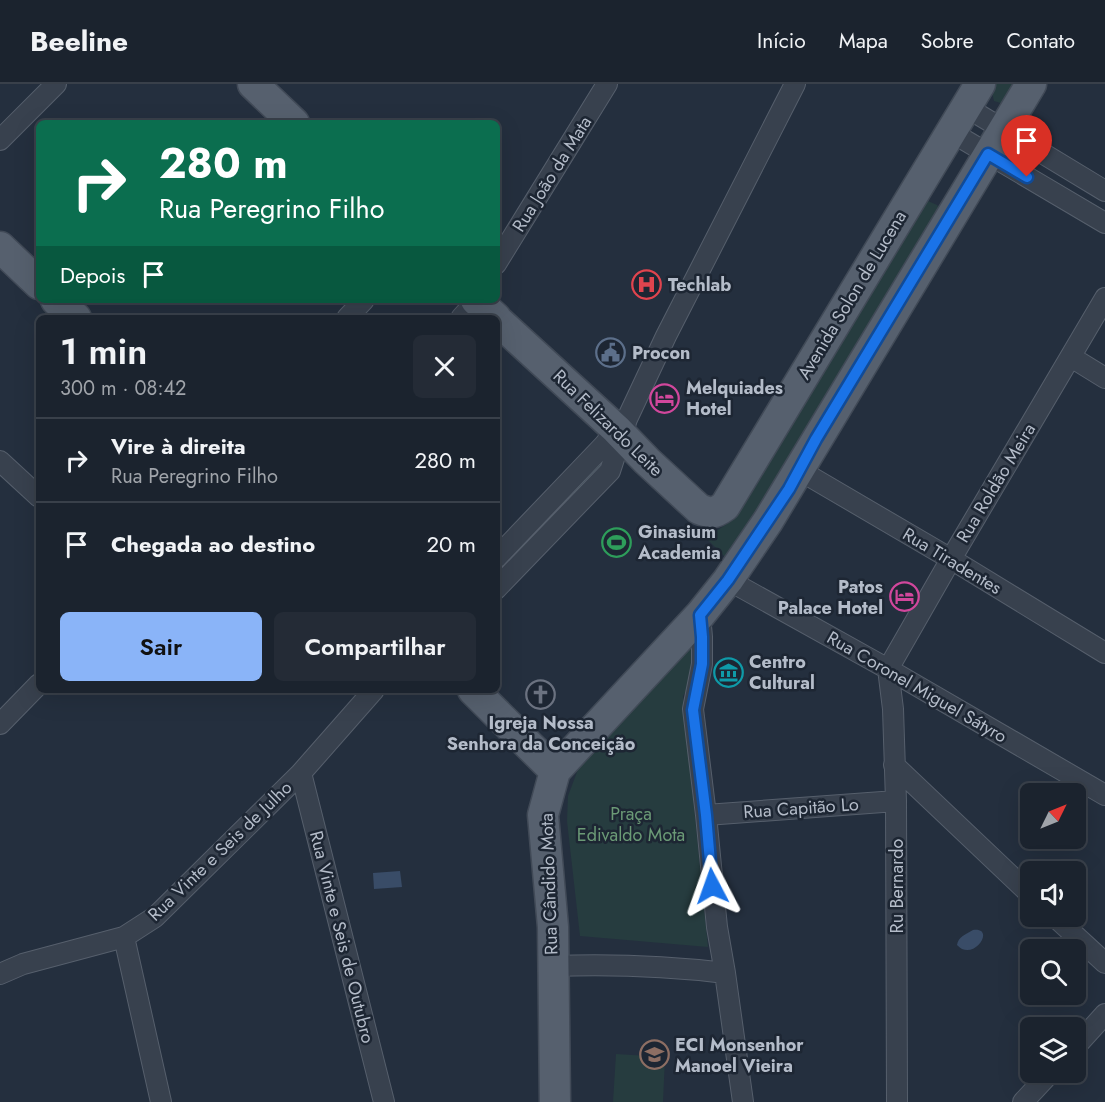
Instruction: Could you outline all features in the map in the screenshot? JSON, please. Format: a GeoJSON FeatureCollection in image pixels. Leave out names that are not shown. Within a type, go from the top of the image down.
{"type":"FeatureCollection","features":[{"type":"Feature","properties":{"kind":"main road"},"geometry":{"type":"LineString","coordinates":[[253,84],[291,120]]}},
{"type":"Feature","properties":{"kind":"main road"},"geometry":{"type":"LineString","coordinates":[[700,615],[728,580],[768,521],[1031,84]]}},
{"type":"Feature","properties":{"kind":"main road","name":"Avenida Solon de Lucena"},"geometry":{"type":"LineString","coordinates":[[725,506],[966,108]]}},
{"type":"Feature","properties":{"kind":"main road"},"geometry":{"type":"LineString","coordinates":[[911,197],[927,195],[938,198],[945,207],[947,221]]}},
{"type":"Feature","properties":{"kind":"main road"},"geometry":{"type":"LineString","coordinates":[[0,248],[36,281]]}},
{"type":"Feature","properties":{"kind":"main road"},"geometry":{"type":"LineString","coordinates":[[59,303],[73,315]]}},
{"type":"Feature","properties":{"kind":"main road","name":"Rua Felizardo Leite"},"geometry":{"type":"LineString","coordinates":[[478,303],[492,315]]}},
{"type":"Feature","properties":{"kind":"main road","name":"Rua Felizardo Leite"},"geometry":{"type":"LineString","coordinates":[[500,322],[621,428],[646,461],[699,509],[716,513],[725,506]]}},
{"type":"Feature","properties":{"kind":"main road","name":"Rua Cândido Mota"},"geometry":{"type":"LineString","coordinates":[[555,1102],[553,927],[543,815],[555,771],[700,615]]}},
{"type":"Feature","properties":{"kind":"main road"},"geometry":{"type":"LineString","coordinates":[[476,693],[555,771]]}},
{"type":"Feature","properties":{"kind":"street"},"geometry":{"type":"LineString","coordinates":[[0,140],[56,84]]}},
{"type":"Feature","properties":{"kind":"street","name":"Rua João da Mata"},"geometry":{"type":"LineString","coordinates":[[500,258],[607,84]]}},
{"type":"Feature","properties":{"kind":"street"},"geometry":{"type":"LineString","coordinates":[[500,585],[610,471],[621,428],[795,84]]}},
{"type":"Feature","properties":{"kind":"street"},"geometry":{"type":"LineString","coordinates":[[966,108],[995,141],[1105,223]]}},
{"type":"Feature","properties":{"kind":"street"},"geometry":{"type":"LineString","coordinates":[[966,108],[995,141],[1105,190]]}},
{"type":"Feature","properties":{"kind":"street","name":"Rua Roldão Meira"},"geometry":{"type":"LineString","coordinates":[[888,669],[1105,298]]}},
{"type":"Feature","properties":{"kind":"street"},"geometry":{"type":"LineString","coordinates":[[350,315],[361,303]]}},
{"type":"Feature","properties":{"kind":"street"},"geometry":{"type":"LineString","coordinates":[[464,315],[473,303]]}},
{"type":"Feature","properties":{"kind":"street"},"geometry":{"type":"LineString","coordinates":[[1071,357],[1105,378]]}},
{"type":"Feature","properties":{"kind":"street"},"geometry":{"type":"LineString","coordinates":[[500,554],[621,428]]}},
{"type":"Feature","properties":{"kind":"street"},"geometry":{"type":"LineString","coordinates":[[0,461],[36,494]]}},
{"type":"Feature","properties":{"kind":"street","name":"Rua Tiradentes"},"geometry":{"type":"LineString","coordinates":[[799,470],[1105,653]]}},
{"type":"Feature","properties":{"kind":"street","name":"Rua Coronel Miguel Sátyro"},"geometry":{"type":"LineString","coordinates":[[728,580],[888,669],[1105,795]]}},
{"type":"Feature","properties":{"kind":"street"},"geometry":{"type":"LineString","coordinates":[[700,615],[702,664],[693,710],[714,906],[743,1102]]}},
{"type":"Feature","properties":{"kind":"street","name":"Ru Bernardo"},"geometry":{"type":"LineString","coordinates":[[888,669],[893,709],[896,801],[897,1102]]}},
{"type":"Feature","properties":{"kind":"street"},"geometry":{"type":"LineString","coordinates":[[0,724],[36,687]]}},
{"type":"Feature","properties":{"kind":"street","name":"Rua Vinte e Seis de Julho"},"geometry":{"type":"LineString","coordinates":[[0,974],[23,964],[124,937],[155,917],[301,773],[371,693]]}},
{"type":"Feature","properties":{"kind":"street"},"geometry":{"type":"LineString","coordinates":[[894,765],[1020,885]]}},
{"type":"Feature","properties":{"kind":"street","name":"Rua Vinte e Seis de Outubro"},"geometry":{"type":"LineString","coordinates":[[301,773],[384,1102]]}},
{"type":"Feature","properties":{"kind":"street","name":"Rua Capitão Lo"},"geometry":{"type":"LineString","coordinates":[[706,815],[896,801]]}},
{"type":"Feature","properties":{"kind":"street"},"geometry":{"type":"LineString","coordinates":[[1066,927],[1105,963]]}},
{"type":"Feature","properties":{"kind":"street"},"geometry":{"type":"LineString","coordinates":[[124,937],[161,1102]]}},
{"type":"Feature","properties":{"kind":"street"},"geometry":{"type":"LineString","coordinates":[[553,966],[594,965],[725,973]]}},
{"type":"Feature","properties":{"kind":"street"},"geometry":{"type":"LineString","coordinates":[[1086,1035],[1105,1014]]}},
{"type":"Feature","properties":{"kind":"street"},"geometry":{"type":"LineString","coordinates":[[1023,1102],[1041,1083]]}},
{"type":"Feature","properties":{"kind":"green space"},"geometry":{"type":"Polygon","coordinates":[[[993,84],[1023,84],[1004,104],[994,101],[991,88],[993,84]]]}},
{"type":"Feature","properties":{"kind":"green space"},"geometry":{"type":"Polygon","coordinates":[[[928,201],[937,205],[941,210],[734,549],[725,557],[706,538],[734,519],[917,205],[928,201]]]}},
{"type":"Feature","properties":{"kind":"green space"},"geometry":{"type":"Polygon","coordinates":[[[605,451],[606,472],[500,581],[500,560],[605,451]]]}},
{"type":"Feature","properties":{"kind":"green space","name":"Praça Edivaldo Mota"},"geometry":{"type":"Polygon","coordinates":[[[698,643],[699,670],[683,696],[708,947],[580,936],[567,821],[568,796],[580,764],[680,655],[698,643]]]}},
{"type":"Feature","properties":{"kind":"green space"},"geometry":{"type":"Polygon","coordinates":[[[616,1054],[665,1057],[663,1102],[613,1102],[616,1054]]]}},
{"type":"Feature","properties":{"kind":"water"},"geometry":{"type":"Polygon","coordinates":[[[400,871],[402,887],[374,889],[373,873],[400,871]]]}},
{"type":"Feature","properties":{"kind":"water"},"geometry":{"type":"Polygon","coordinates":[[[973,930],[983,934],[980,943],[970,950],[957,945],[965,934],[973,930]]]}},
{"type":"Feature","properties":{"kind":"place","name":"Techlab"},"geometry":{"type":"Point","coordinates":[647,285]}},
{"type":"Feature","properties":{"kind":"place","name":"Procon"},"geometry":{"type":"Point","coordinates":[611,353]}},
{"type":"Feature","properties":{"kind":"place","name":"Melquiades Hotel"},"geometry":{"type":"Point","coordinates":[665,398]}},
{"type":"Feature","properties":{"kind":"place","name":"Ginasium Academia"},"geometry":{"type":"Point","coordinates":[617,542]}},
{"type":"Feature","properties":{"kind":"place","name":"Patos Palace Hotel"},"geometry":{"type":"Point","coordinates":[904,597]}},
{"type":"Feature","properties":{"kind":"place","name":"Centro Cultural"},"geometry":{"type":"Point","coordinates":[728,672]}},
{"type":"Feature","properties":{"kind":"place","name":"Igreja Nossa Senhora da Conceição"},"geometry":{"type":"Point","coordinates":[541,694]}},
{"type":"Feature","properties":{"kind":"place","name":"ECI Monsenhor Manoel Vieira"},"geometry":{"type":"Point","coordinates":[654,1055]}},
{"type":"Feature","properties":{"kind":"route"},"geometry":{"type":"LineString","coordinates":[[712,886],[710,850],[693,710],[702,664],[700,615],[728,580],[789,489],[816,439],[988,154],[1027,177]]}}]}
